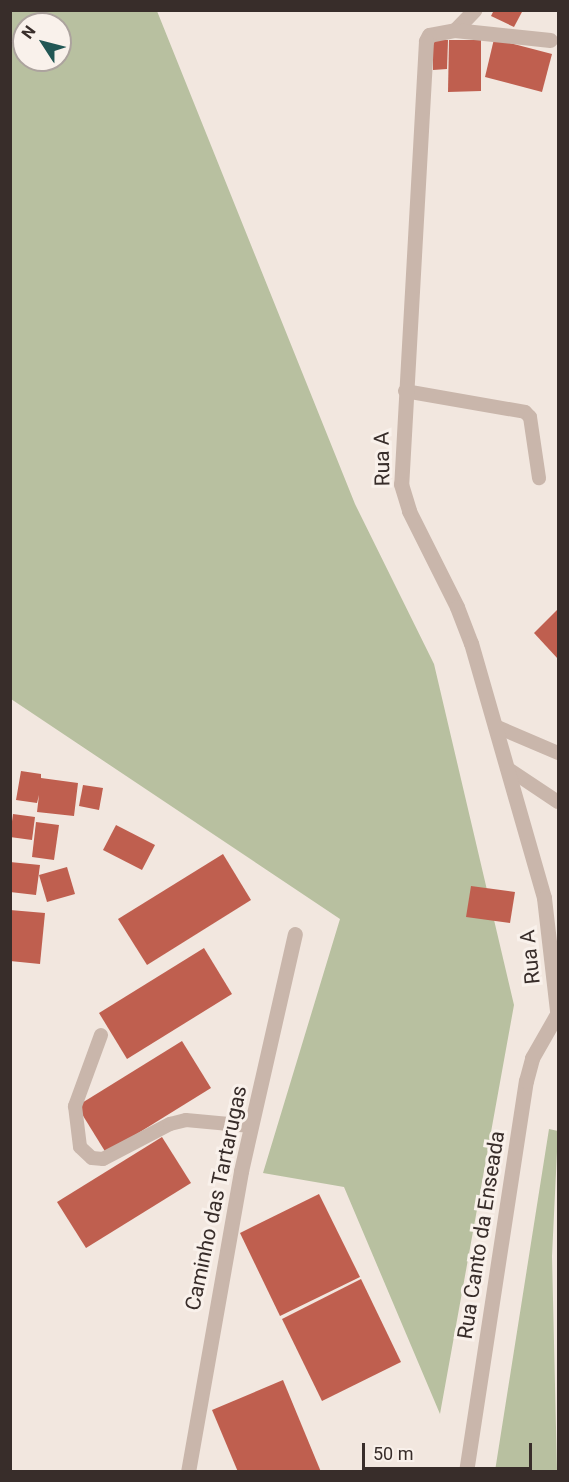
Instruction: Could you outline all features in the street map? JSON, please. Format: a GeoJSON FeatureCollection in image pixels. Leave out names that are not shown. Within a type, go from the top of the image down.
{"type":"FeatureCollection","features":[{"type":"Feature","properties":{"kind":"street"},"geometry":{"type":"LineString","coordinates":[[455,30],[474,10]]}},
{"type":"Feature","properties":{"kind":"street","name":"Rua A"},"geometry":{"type":"LineString","coordinates":[[550,40],[455,30],[429,34],[426,41],[401,484],[409,511],[461,616],[495,726],[544,898],[557,1017]]}},
{"type":"Feature","properties":{"kind":"street","name":"Caminho das Tartarugas"},"geometry":{"type":"LineString","coordinates":[[188,1472],[192,1432],[251,1126],[296,934]]}},
{"type":"Feature","properties":{"kind":"street","name":"Rua Canto da Enseada"},"geometry":{"type":"LineString","coordinates":[[466,1472],[526,1081],[532,1058],[557,1017]]}},
{"type":"Feature","properties":{"kind":"lane"},"geometry":{"type":"LineString","coordinates":[[405,391],[525,412],[530,417],[539,478]]}},
{"type":"Feature","properties":{"kind":"lane"},"geometry":{"type":"LineString","coordinates":[[495,726],[558,753]]}},
{"type":"Feature","properties":{"kind":"lane"},"geometry":{"type":"LineString","coordinates":[[507,768],[558,802]]}},
{"type":"Feature","properties":{"kind":"lane"},"geometry":{"type":"LineString","coordinates":[[101,1035],[75,1106],[80,1147],[92,1158],[103,1160],[170,1124],[186,1120],[251,1126]]}},
{"type":"Feature","properties":{"kind":"green space"},"geometry":{"type":"Polygon","coordinates":[[[10,11],[157,11],[355,504],[434,664],[514,1005],[440,1414],[344,1187],[263,1173],[340,919],[11,699],[10,11]]]}},
{"type":"Feature","properties":{"kind":"green space"},"geometry":{"type":"Polygon","coordinates":[[[549,1129],[558,1131],[552,1256],[557,1471],[495,1471],[549,1129]]]}},
{"type":"Feature","properties":{"kind":"building"},"geometry":{"type":"Polygon","coordinates":[[[494,10],[523,10],[514,27],[491,16],[494,10]]]}},
{"type":"Feature","properties":{"kind":"building"},"geometry":{"type":"Polygon","coordinates":[[[494,39],[552,54],[542,92],[485,77],[494,39]]]}},
{"type":"Feature","properties":{"kind":"building"},"geometry":{"type":"Polygon","coordinates":[[[433,40],[448,40],[447,69],[433,70],[433,40]]]}},
{"type":"Feature","properties":{"kind":"building"},"geometry":{"type":"Polygon","coordinates":[[[449,40],[481,40],[481,91],[448,92],[449,40]]]}},
{"type":"Feature","properties":{"kind":"building"},"geometry":{"type":"Polygon","coordinates":[[[558,609],[558,659],[534,633],[558,609]]]}},
{"type":"Feature","properties":{"kind":"building"},"geometry":{"type":"Polygon","coordinates":[[[21,771],[41,774],[41,778],[78,783],[74,816],[37,812],[39,795],[37,803],[16,800],[21,771]]]}},
{"type":"Feature","properties":{"kind":"building"},"geometry":{"type":"Polygon","coordinates":[[[83,785],[103,788],[99,810],[79,806],[83,785]]]}},
{"type":"Feature","properties":{"kind":"building"},"geometry":{"type":"Polygon","coordinates":[[[13,814],[35,817],[32,840],[10,837],[13,814]]]}},
{"type":"Feature","properties":{"kind":"building"},"geometry":{"type":"Polygon","coordinates":[[[36,822],[59,825],[54,860],[32,857],[36,822]]]}},
{"type":"Feature","properties":{"kind":"building"},"geometry":{"type":"Polygon","coordinates":[[[116,825],[155,845],[142,870],[103,850],[116,825]]]}},
{"type":"Feature","properties":{"kind":"building"},"geometry":{"type":"Polygon","coordinates":[[[223,854],[251,900],[147,965],[118,919],[223,854]]]}},
{"type":"Feature","properties":{"kind":"building"},"geometry":{"type":"Polygon","coordinates":[[[10,862],[40,865],[36,895],[10,892],[10,862]]]}},
{"type":"Feature","properties":{"kind":"building"},"geometry":{"type":"Polygon","coordinates":[[[67,867],[75,894],[47,902],[39,875],[67,867]]]}},
{"type":"Feature","properties":{"kind":"building"},"geometry":{"type":"Polygon","coordinates":[[[471,886],[515,892],[510,923],[466,917],[471,886]]]}},
{"type":"Feature","properties":{"kind":"building"},"geometry":{"type":"Polygon","coordinates":[[[10,910],[45,913],[40,964],[10,961],[10,910]]]}},
{"type":"Feature","properties":{"kind":"building"},"geometry":{"type":"Polygon","coordinates":[[[204,948],[232,994],[127,1059],[99,1013],[204,948]]]}},
{"type":"Feature","properties":{"kind":"building"},"geometry":{"type":"Polygon","coordinates":[[[182,1041],[211,1088],[106,1153],[77,1106],[182,1041]]]}},
{"type":"Feature","properties":{"kind":"building"},"geometry":{"type":"Polygon","coordinates":[[[162,1137],[191,1183],[86,1248],[57,1202],[162,1137]]]}},
{"type":"Feature","properties":{"kind":"building"},"geometry":{"type":"Polygon","coordinates":[[[319,1194],[360,1277],[280,1316],[240,1233],[319,1194]]]}},
{"type":"Feature","properties":{"kind":"building"},"geometry":{"type":"Polygon","coordinates":[[[361,1279],[401,1362],[322,1401],[282,1319],[361,1279]]]}},
{"type":"Feature","properties":{"kind":"building"},"geometry":{"type":"Polygon","coordinates":[[[283,1380],[321,1472],[238,1472],[212,1410],[283,1380]]]}}]}
